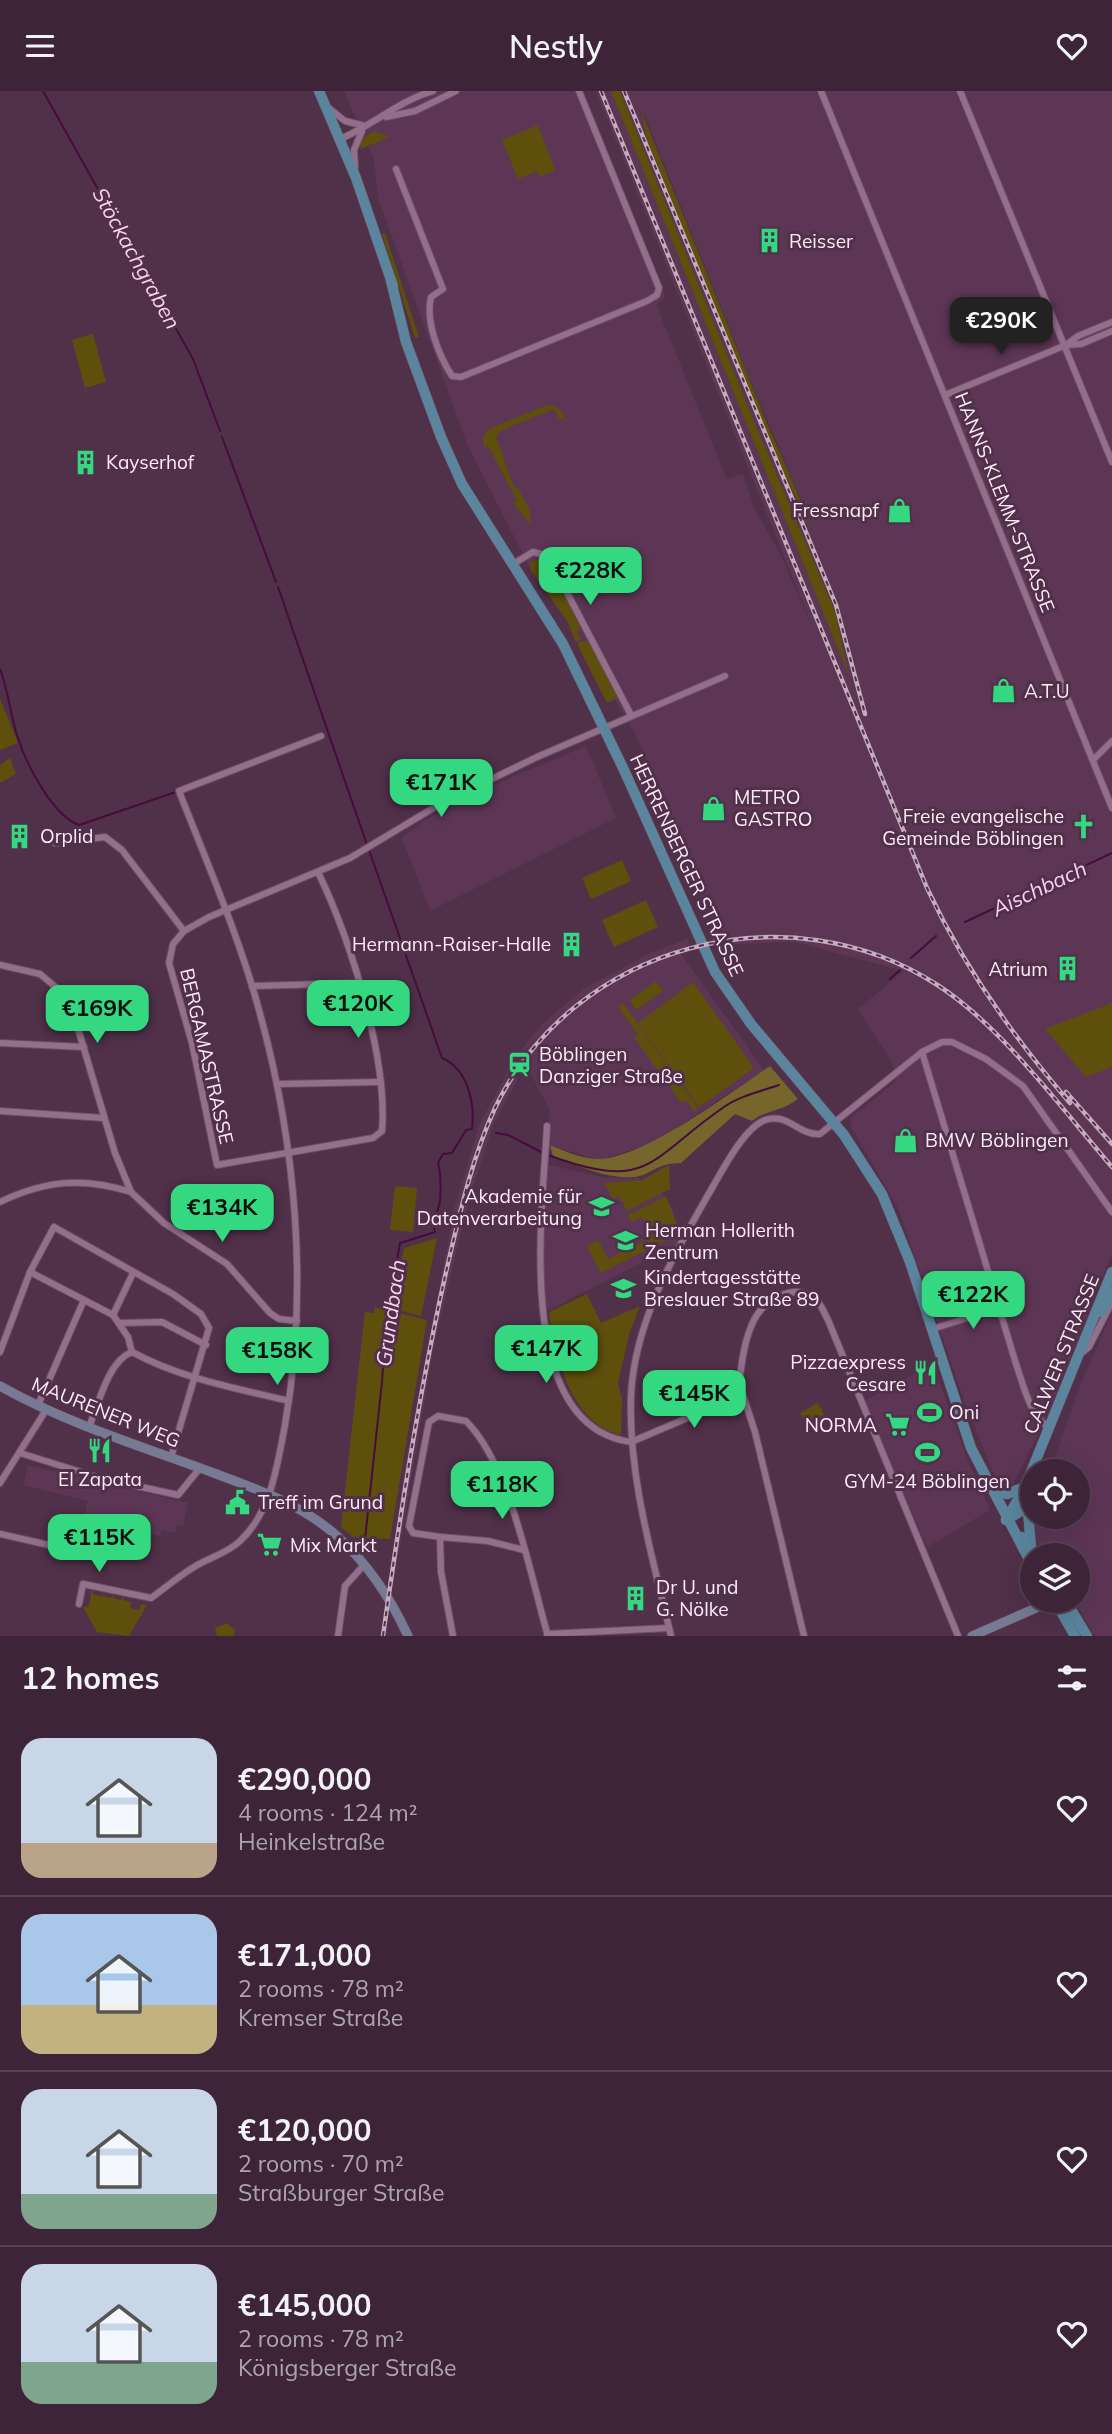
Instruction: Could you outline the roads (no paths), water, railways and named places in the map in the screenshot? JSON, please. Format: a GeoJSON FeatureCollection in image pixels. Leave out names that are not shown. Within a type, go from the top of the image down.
{"type":"FeatureCollection","features":[{"type":"Feature","properties":{"kind":"main road","name":"HERRENBERGER STRASSE"},"geometry":{"type":"LineString","coordinates":[[319,91],[356,178],[391,281],[405,342],[413,356],[450,459],[563,644],[604,727],[715,972],[751,1024],[861,1158],[888,1206],[936,1328],[971,1448],[1021,1543]]}},
{"type":"Feature","properties":{"kind":"main road","name":"CALWER STRASSE"},"geometry":{"type":"LineString","coordinates":[[1039,1459],[1112,1272]]}},
{"type":"Feature","properties":{"kind":"main road","name":"CALWER STRASSE"},"geometry":{"type":"LineString","coordinates":[[1043,1459],[1083,1352],[1112,1291]]}},
{"type":"Feature","properties":{"kind":"main road","name":"HERRENBERGER STRASSE"},"geometry":{"type":"LineString","coordinates":[[960,1415],[1008,1517],[1027,1543]]}},
{"type":"Feature","properties":{"kind":"main road"},"geometry":{"type":"LineString","coordinates":[[997,1492],[1007,1494],[1020,1490]]}},
{"type":"Feature","properties":{"kind":"main road","name":"CALWER STRASSE"},"geometry":{"type":"LineString","coordinates":[[1008,1517],[1020,1500]]}},
{"type":"Feature","properties":{"kind":"main road","name":"CALWER STRASSE"},"geometry":{"type":"LineString","coordinates":[[1008,1517],[1020,1513]]}},
{"type":"Feature","properties":{"kind":"main road"},"geometry":{"type":"LineString","coordinates":[[1061,1613],[1075,1636]]}},
{"type":"Feature","properties":{"kind":"main road"},"geometry":{"type":"LineString","coordinates":[[1073,1613],[1087,1636]]}},
{"type":"Feature","properties":{"kind":"street"},"geometry":{"type":"LineString","coordinates":[[340,139],[384,117],[397,107],[433,91]]}},
{"type":"Feature","properties":{"kind":"street"},"geometry":{"type":"LineString","coordinates":[[384,117],[431,104],[456,91]]}},
{"type":"Feature","properties":{"kind":"street"},"geometry":{"type":"LineString","coordinates":[[396,169],[443,289],[431,297],[428,308],[433,331],[452,376],[461,377],[648,300],[657,295],[659,288],[579,91]]}},
{"type":"Feature","properties":{"kind":"street","name":"HANNS-KLEMM-STRASSE"},"geometry":{"type":"LineString","coordinates":[[821,91],[1112,808]]}},
{"type":"Feature","properties":{"kind":"street"},"geometry":{"type":"LineString","coordinates":[[960,91],[1112,462]]}},
{"type":"Feature","properties":{"kind":"street"},"geometry":{"type":"LineString","coordinates":[[407,112],[444,92]]}},
{"type":"Feature","properties":{"kind":"street"},"geometry":{"type":"LineString","coordinates":[[324,103],[340,118],[365,127]]}},
{"type":"Feature","properties":{"kind":"street"},"geometry":{"type":"LineString","coordinates":[[356,178],[354,150],[365,127]]}},
{"type":"Feature","properties":{"kind":"street"},"geometry":{"type":"LineString","coordinates":[[945,395],[1066,345],[1078,336],[1112,322]]}},
{"type":"Feature","properties":{"kind":"street"},"geometry":{"type":"LineString","coordinates":[[1066,345],[1081,344],[1112,331]]}},
{"type":"Feature","properties":{"kind":"street"},"geometry":{"type":"LineString","coordinates":[[513,564],[533,552],[545,555],[550,560],[631,715]]}},
{"type":"Feature","properties":{"kind":"street"},"geometry":{"type":"LineString","coordinates":[[55,843],[105,837],[122,850],[184,931],[225,910],[364,851],[452,798],[604,727],[725,676]]}},
{"type":"Feature","properties":{"kind":"street"},"geometry":{"type":"LineString","coordinates":[[79,1604],[83,1584],[151,1598],[194,1567],[240,1542],[270,1494],[289,1401],[297,1321],[295,1232],[288,1154],[276,1084],[252,986],[179,792],[321,736]]}},
{"type":"Feature","properties":{"kind":"street"},"geometry":{"type":"LineString","coordinates":[[1093,760],[1112,741]]}},
{"type":"Feature","properties":{"kind":"street"},"geometry":{"type":"LineString","coordinates":[[288,1154],[380,1135],[383,1128],[379,1081],[359,983],[337,916],[318,872]]}},
{"type":"Feature","properties":{"kind":"street","name":"BERGAMASTRASSE"},"geometry":{"type":"LineString","coordinates":[[184,931],[173,944],[169,963],[192,1043],[216,1165],[288,1154]]}},
{"type":"Feature","properties":{"kind":"street"},"geometry":{"type":"LineString","coordinates":[[0,965],[40,974],[59,988],[72,1010],[104,1118],[131,1192],[160,1220],[227,1264],[270,1313],[279,1319],[297,1321]]}},
{"type":"Feature","properties":{"kind":"street"},"geometry":{"type":"LineString","coordinates":[[252,986],[359,983]]}},
{"type":"Feature","properties":{"kind":"street"},"geometry":{"type":"LineString","coordinates":[[671,1636],[631,1443],[631,1394],[641,1339],[671,1261],[728,1161],[752,1131],[765,1120],[789,1121],[813,1134],[824,1131],[922,1052],[942,1042],[952,1042],[986,1059],[1023,1086],[1112,1212]]}},
{"type":"Feature","properties":{"kind":"street"},"geometry":{"type":"LineString","coordinates":[[0,1043],[84,1047]]}},
{"type":"Feature","properties":{"kind":"street"},"geometry":{"type":"LineString","coordinates":[[922,1052],[1032,1406],[1043,1425],[1050,1428]]}},
{"type":"Feature","properties":{"kind":"street"},"geometry":{"type":"LineString","coordinates":[[276,1084],[379,1081]]}},
{"type":"Feature","properties":{"kind":"street"},"geometry":{"type":"LineString","coordinates":[[0,1111],[104,1118]]}},
{"type":"Feature","properties":{"kind":"street"},"geometry":{"type":"LineString","coordinates":[[547,1126],[542,1307],[554,1367],[577,1414],[602,1434],[631,1443],[692,1416],[739,1383]]}},
{"type":"Feature","properties":{"kind":"street"},"geometry":{"type":"LineString","coordinates":[[0,1202],[26,1189],[58,1181],[86,1183],[131,1192]]}},
{"type":"Feature","properties":{"kind":"street"},"geometry":{"type":"LineString","coordinates":[[0,1352],[30,1272],[54,1227],[201,1314],[209,1328],[206,1345],[171,1457]]}},
{"type":"Feature","properties":{"kind":"street"},"geometry":{"type":"LineString","coordinates":[[30,1272],[113,1315],[120,1323],[132,1352],[160,1367],[196,1379],[289,1401]]}},
{"type":"Feature","properties":{"kind":"street"},"geometry":{"type":"LineString","coordinates":[[113,1315],[134,1273]]}},
{"type":"Feature","properties":{"kind":"street"},"geometry":{"type":"LineString","coordinates":[[804,1636],[752,1419],[739,1383],[745,1345],[755,1317],[778,1295],[801,1292],[815,1298],[828,1320],[958,1636]]}},
{"type":"Feature","properties":{"kind":"street"},"geometry":{"type":"LineString","coordinates":[[0,1483],[20,1453],[42,1407],[84,1300]]}},
{"type":"Feature","properties":{"kind":"street","name":"CALWER STRASSE"},"geometry":{"type":"LineString","coordinates":[[1083,1352],[1089,1347],[1112,1302]]}},
{"type":"Feature","properties":{"kind":"street"},"geometry":{"type":"LineString","coordinates":[[936,1328],[1000,1308]]}},
{"type":"Feature","properties":{"kind":"street"},"geometry":{"type":"LineString","coordinates":[[120,1323],[162,1322],[206,1345]]}},
{"type":"Feature","properties":{"kind":"street"},"geometry":{"type":"LineString","coordinates":[[89,1427],[114,1368],[121,1356],[132,1352]]}},
{"type":"Feature","properties":{"kind":"street","name":"MAURENER WEG"},"geometry":{"type":"LineString","coordinates":[[0,1386],[89,1427],[270,1494],[330,1530],[389,1597],[408,1636]]}},
{"type":"Feature","properties":{"kind":"street"},"geometry":{"type":"LineString","coordinates":[[524,1551],[488,1541],[440,1537],[410,1530],[429,1422],[438,1416],[460,1418],[469,1425],[496,1471],[510,1500],[548,1635],[669,1628]]}},
{"type":"Feature","properties":{"kind":"street"},"geometry":{"type":"LineString","coordinates":[[20,1453],[100,1478],[178,1495],[200,1468]]}},
{"type":"Feature","properties":{"kind":"street"},"geometry":{"type":"LineString","coordinates":[[0,1534],[71,1550]]}},
{"type":"Feature","properties":{"kind":"street"},"geometry":{"type":"LineString","coordinates":[[440,1537],[442,1583],[453,1636]]}},
{"type":"Feature","properties":{"kind":"street"},"geometry":{"type":"LineString","coordinates":[[338,1636],[345,1586],[363,1565]]}},
{"type":"Feature","properties":{"kind":"street"},"geometry":{"type":"LineString","coordinates":[[972,1636],[1029,1613]]}},
{"type":"Feature","properties":{"kind":"waterway","name":"Stöckachgraben"},"geometry":{"type":"LineString","coordinates":[[43,91],[193,359],[220,431]]}},
{"type":"Feature","properties":{"kind":"waterway","name":"Stöckachgraben"},"geometry":{"type":"LineString","coordinates":[[222,437],[276,582]]}},
{"type":"Feature","properties":{"kind":"waterway","name":"Stöckachgraben"},"geometry":{"type":"LineString","coordinates":[[278,587],[367,845]]}},
{"type":"Feature","properties":{"kind":"waterway","name":"Aischbach"},"geometry":{"type":"LineString","coordinates":[[0,669],[15,730],[27,761],[50,800],[69,820],[79,825],[176,792]]}},
{"type":"Feature","properties":{"kind":"waterway","name":"Grundbach"},"geometry":{"type":"LineString","coordinates":[[365,1539],[386,1322],[400,1243],[435,1232],[434,1223],[440,1195],[438,1163],[443,1154],[452,1153],[466,1130],[472,1129],[473,1119],[471,1098],[464,1078],[451,1063],[442,1058],[369,850]]}},
{"type":"Feature","properties":{"kind":"waterway","name":"Aischbach"},"geometry":{"type":"LineString","coordinates":[[965,922],[1112,853]]}},
{"type":"Feature","properties":{"kind":"waterway","name":"Aischbach"},"geometry":{"type":"LineString","coordinates":[[911,958],[936,936]]}},
{"type":"Feature","properties":{"kind":"waterway","name":"Aischbach"},"geometry":{"type":"LineString","coordinates":[[890,979],[900,970]]}},
{"type":"Feature","properties":{"kind":"waterway","name":"Aischbach"},"geometry":{"type":"LineString","coordinates":[[548,1155],[608,1171],[629,1170],[646,1165],[730,1103],[779,1085]]}},
{"type":"Feature","properties":{"kind":"waterway","name":"Aischbach"},"geometry":{"type":"LineString","coordinates":[[496,1133],[508,1135],[543,1153]]}},
{"type":"Feature","properties":{"kind":"railway"},"geometry":{"type":"LineString","coordinates":[[601,91],[927,888],[973,973],[1029,1053],[1070,1103]]}},
{"type":"Feature","properties":{"kind":"railway"},"geometry":{"type":"LineString","coordinates":[[624,91],[836,605],[865,714]]}},
{"type":"Feature","properties":{"kind":"railway"},"geometry":{"type":"LineString","coordinates":[[383,1636],[427,1363],[472,1168],[495,1108],[531,1052],[576,1006],[630,971],[690,948],[753,938],[817,940],[880,956],[939,986],[963,1003],[1030,1070],[1112,1167]]}},
{"type":"Feature","properties":{"kind":"railway"},"geometry":{"type":"LineString","coordinates":[[1066,1092],[1112,1144]]}},
{"type":"Feature","properties":{"kind":"place","name":"Reisser"},"geometry":{"type":"Point","coordinates":[769,241]}},
{"type":"Feature","properties":{"kind":"place","name":"Kayserhof"},"geometry":{"type":"Point","coordinates":[86,462]}},
{"type":"Feature","properties":{"kind":"place","name":"Fressnapf"},"geometry":{"type":"Point","coordinates":[899,510]}},
{"type":"Feature","properties":{"kind":"place","name":"A.T.U"},"geometry":{"type":"Point","coordinates":[1004,691]}},
{"type":"Feature","properties":{"kind":"place","name":"METRO GASTRO"},"geometry":{"type":"Point","coordinates":[714,808]}},
{"type":"Feature","properties":{"kind":"place","name":"Freie evangelische Gemeinde Böblingen"},"geometry":{"type":"Point","coordinates":[1084,827]}},
{"type":"Feature","properties":{"kind":"place","name":"Orplid"},"geometry":{"type":"Point","coordinates":[20,836]}},
{"type":"Feature","properties":{"kind":"place","name":"Hermann-Raiser-Halle"},"geometry":{"type":"Point","coordinates":[571,944]}},
{"type":"Feature","properties":{"kind":"place","name":"Atrium"},"geometry":{"type":"Point","coordinates":[1068,969]}},
{"type":"Feature","properties":{"kind":"place","name":"Böblingen Danziger Straße"},"geometry":{"type":"Point","coordinates":[519,1065]}},
{"type":"Feature","properties":{"kind":"place","name":"BMW Böblingen"},"geometry":{"type":"Point","coordinates":[905,1140]}},
{"type":"Feature","properties":{"kind":"place","name":"Akademie für Datenverarbeitung"},"geometry":{"type":"Point","coordinates":[602,1207]}},
{"type":"Feature","properties":{"kind":"place","name":"Herman Hollerith Zentrum"},"geometry":{"type":"Point","coordinates":[625,1241]}},
{"type":"Feature","properties":{"kind":"place","name":"Kindertagesstätte Breslauer Straße 89"},"geometry":{"type":"Point","coordinates":[624,1288]}},
{"type":"Feature","properties":{"kind":"place","name":"Pizzaexpress Cesare"},"geometry":{"type":"Point","coordinates":[926,1373]}},
{"type":"Feature","properties":{"kind":"place","name":"Oni"},"geometry":{"type":"Point","coordinates":[929,1412]}},
{"type":"Feature","properties":{"kind":"place","name":"NORMA"},"geometry":{"type":"Point","coordinates":[897,1425]}},
{"type":"Feature","properties":{"kind":"place","name":"El Zapata"},"geometry":{"type":"Point","coordinates":[100,1451]}},
{"type":"Feature","properties":{"kind":"place","name":"GYM-24 Böblingen"},"geometry":{"type":"Point","coordinates":[927,1453]}},
{"type":"Feature","properties":{"kind":"place","name":"Treff im Grund"},"geometry":{"type":"Point","coordinates":[238,1502]}},
{"type":"Feature","properties":{"kind":"place","name":"Mix Markt"},"geometry":{"type":"Point","coordinates":[270,1545]}},
{"type":"Feature","properties":{"kind":"place","name":"Dr U. und G. Nölke"},"geometry":{"type":"Point","coordinates":[636,1598]}}]}
